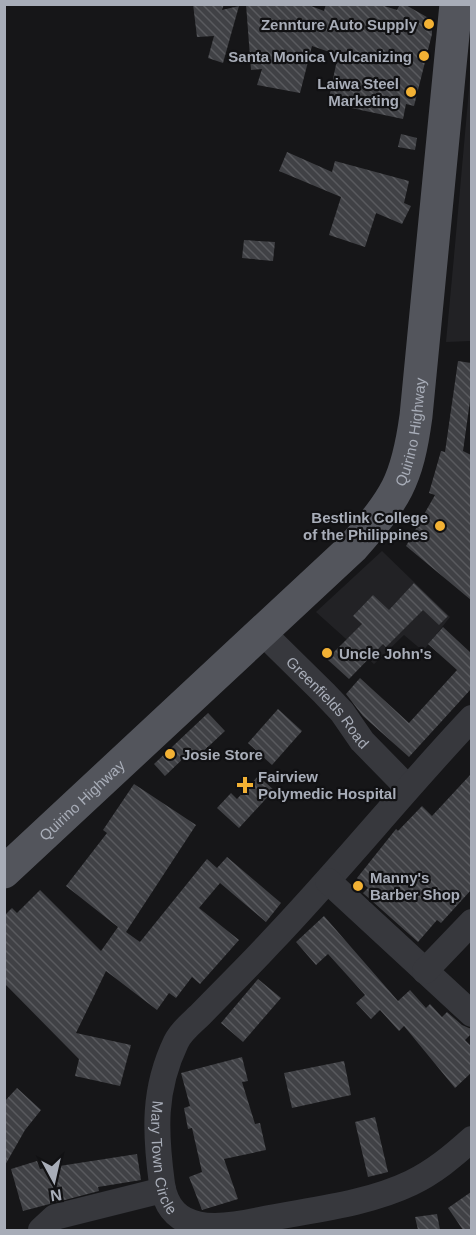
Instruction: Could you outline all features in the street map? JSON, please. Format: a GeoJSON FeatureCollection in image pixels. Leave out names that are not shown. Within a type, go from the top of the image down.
{"type":"FeatureCollection","features":[{"type":"Feature","properties":{"kind":"main road","name":"Quirino Highway"},"geometry":{"type":"LineString","coordinates":[[4,872],[352,548],[385,511],[399,489],[411,454],[456,4]]}},
{"type":"Feature","properties":{"kind":"street","name":"Greenfields Road"},"geometry":{"type":"LineString","coordinates":[[255,637],[342,712],[362,741],[407,787]]}},
{"type":"Feature","properties":{"kind":"street","name":"Mary Town Circle"},"geometry":{"type":"LineString","coordinates":[[471,718],[407,787],[328,881],[177,1038],[160,1080],[155,1135],[163,1190],[180,1220],[192,1226],[212,1228],[373,1196],[410,1184],[447,1161],[471,1139]]}},
{"type":"Feature","properties":{"kind":"street"},"geometry":{"type":"LineString","coordinates":[[328,881],[471,1014]]}},
{"type":"Feature","properties":{"kind":"street"},"geometry":{"type":"LineString","coordinates":[[425,971],[471,922]]}},
{"type":"Feature","properties":{"kind":"street"},"geometry":{"type":"LineString","coordinates":[[41,1230],[55,1217],[163,1190]]}},
{"type":"Feature","properties":{"kind":"shaded area"},"geometry":{"type":"Polygon","coordinates":[[[471,67],[471,341],[446,342],[454,256],[471,67]]]}},
{"type":"Feature","properties":{"kind":"shaded area"},"geometry":{"type":"Polygon","coordinates":[[[382,551],[450,617],[423,651],[404,635],[374,664],[316,612],[382,551]]]}},
{"type":"Feature","properties":{"kind":"building"},"geometry":{"type":"Polygon","coordinates":[[[193,4],[224,4],[222,10],[239,6],[223,63],[208,58],[214,36],[197,37],[193,4]]]}},
{"type":"Feature","properties":{"kind":"building"},"geometry":{"type":"Polygon","coordinates":[[[246,4],[306,4],[324,11],[326,4],[378,4],[397,10],[400,4],[404,4],[432,20],[432,34],[414,106],[406,104],[403,119],[328,103],[338,55],[312,46],[300,93],[257,85],[262,69],[251,70],[246,4]]]}},
{"type":"Feature","properties":{"kind":"building"},"geometry":{"type":"Polygon","coordinates":[[[401,134],[417,138],[415,150],[398,147],[401,134]]]}},
{"type":"Feature","properties":{"kind":"building"},"geometry":{"type":"Polygon","coordinates":[[[287,152],[332,172],[335,161],[409,181],[404,203],[411,206],[402,224],[376,213],[365,247],[329,235],[341,197],[279,171],[287,152]]]}},
{"type":"Feature","properties":{"kind":"building"},"geometry":{"type":"Polygon","coordinates":[[[244,240],[275,242],[273,261],[242,258],[244,240]]]}},
{"type":"Feature","properties":{"kind":"building","name":"Bestlink College of the Philippines"},"geometry":{"type":"Polygon","coordinates":[[[458,361],[471,363],[471,394],[463,451],[471,455],[471,600],[406,546],[435,495],[429,493],[441,451],[445,452],[458,361]]]}},
{"type":"Feature","properties":{"kind":"building"},"geometry":{"type":"Polygon","coordinates":[[[414,583],[448,616],[439,625],[423,610],[386,647],[383,644],[349,679],[327,659],[362,624],[353,616],[373,595],[389,610],[414,583]]]}},
{"type":"Feature","properties":{"kind":"building"},"geometry":{"type":"Polygon","coordinates":[[[443,627],[471,653],[471,689],[409,757],[363,716],[346,694],[360,678],[409,723],[457,670],[428,644],[443,627]]]}},
{"type":"Feature","properties":{"kind":"building"},"geometry":{"type":"Polygon","coordinates":[[[278,709],[302,731],[272,765],[248,743],[278,709]]]}},
{"type":"Feature","properties":{"kind":"building"},"geometry":{"type":"Polygon","coordinates":[[[208,713],[225,731],[196,758],[190,752],[165,776],[154,764],[208,713]]]}},
{"type":"Feature","properties":{"kind":"building"},"geometry":{"type":"Polygon","coordinates":[[[471,774],[471,890],[441,923],[437,920],[418,942],[363,893],[368,888],[357,878],[396,829],[398,831],[422,806],[432,816],[471,774]]]}},
{"type":"Feature","properties":{"kind":"building"},"geometry":{"type":"Polygon","coordinates":[[[258,776],[274,790],[239,828],[217,808],[231,793],[237,799],[258,776]]]}},
{"type":"Feature","properties":{"kind":"building"},"geometry":{"type":"Polygon","coordinates":[[[134,784],[196,825],[126,932],[140,942],[207,859],[217,868],[227,857],[281,903],[266,922],[220,883],[199,908],[239,940],[200,984],[192,977],[176,998],[169,993],[157,1010],[106,971],[76,1033],[131,1045],[120,1086],[75,1076],[79,1059],[4,983],[4,916],[12,908],[17,913],[40,890],[101,951],[118,927],[66,886],[107,833],[103,830],[134,784]]]}},
{"type":"Feature","properties":{"kind":"building"},"geometry":{"type":"Polygon","coordinates":[[[324,916],[398,1001],[410,990],[426,1008],[430,1004],[442,1017],[447,1012],[462,1025],[471,1029],[471,1034],[465,1040],[471,1046],[471,1073],[455,1088],[404,1026],[399,1031],[380,1010],[371,1019],[356,1003],[365,995],[328,954],[316,965],[296,942],[324,916]]]}},
{"type":"Feature","properties":{"kind":"building"},"geometry":{"type":"Polygon","coordinates":[[[258,979],[281,998],[243,1042],[221,1023],[258,979]]]}},
{"type":"Feature","properties":{"kind":"building"},"geometry":{"type":"Polygon","coordinates":[[[242,1057],[248,1081],[242,1082],[255,1124],[260,1123],[266,1150],[224,1159],[238,1199],[202,1210],[189,1177],[202,1172],[192,1128],[188,1129],[184,1108],[190,1106],[181,1073],[242,1057]]]}},
{"type":"Feature","properties":{"kind":"building"},"geometry":{"type":"Polygon","coordinates":[[[344,1061],[351,1095],[292,1108],[284,1073],[344,1061]]]}},
{"type":"Feature","properties":{"kind":"building"},"geometry":{"type":"Polygon","coordinates":[[[17,1088],[41,1110],[25,1130],[4,1167],[4,1102],[17,1088]]]}},
{"type":"Feature","properties":{"kind":"building"},"geometry":{"type":"Polygon","coordinates":[[[375,1117],[388,1172],[368,1177],[355,1122],[375,1117]]]}},
{"type":"Feature","properties":{"kind":"building"},"geometry":{"type":"Polygon","coordinates":[[[137,1154],[141,1180],[98,1187],[99,1191],[23,1211],[11,1169],[37,1161],[40,1169],[137,1154]]]}},
{"type":"Feature","properties":{"kind":"building"},"geometry":{"type":"Polygon","coordinates":[[[471,1192],[471,1230],[463,1230],[448,1208],[471,1192]]]}},
{"type":"Feature","properties":{"kind":"building"},"geometry":{"type":"Polygon","coordinates":[[[437,1214],[440,1230],[418,1230],[415,1217],[437,1214]]]}},
{"type":"Feature","properties":{"kind":"place","name":"Zennture Auto Supply"},"geometry":{"type":"Point","coordinates":[429,24]}},
{"type":"Feature","properties":{"kind":"place","name":"Santa Monica Vulcanizing"},"geometry":{"type":"Point","coordinates":[424,56]}},
{"type":"Feature","properties":{"kind":"place","name":"Laiwa Steel Marketing"},"geometry":{"type":"Point","coordinates":[411,92]}},
{"type":"Feature","properties":{"kind":"place","name":"Bestlink College of the Philippines"},"geometry":{"type":"Point","coordinates":[440,526]}},
{"type":"Feature","properties":{"kind":"place","name":"Uncle John's"},"geometry":{"type":"Point","coordinates":[327,653]}},
{"type":"Feature","properties":{"kind":"place","name":"Josie Store"},"geometry":{"type":"Point","coordinates":[170,754]}},
{"type":"Feature","properties":{"kind":"place","name":"Fairview Polymedic Hospital"},"geometry":{"type":"Point","coordinates":[245,785]}},
{"type":"Feature","properties":{"kind":"place","name":"Manny's Barber Shop"},"geometry":{"type":"Point","coordinates":[358,886]}}]}
